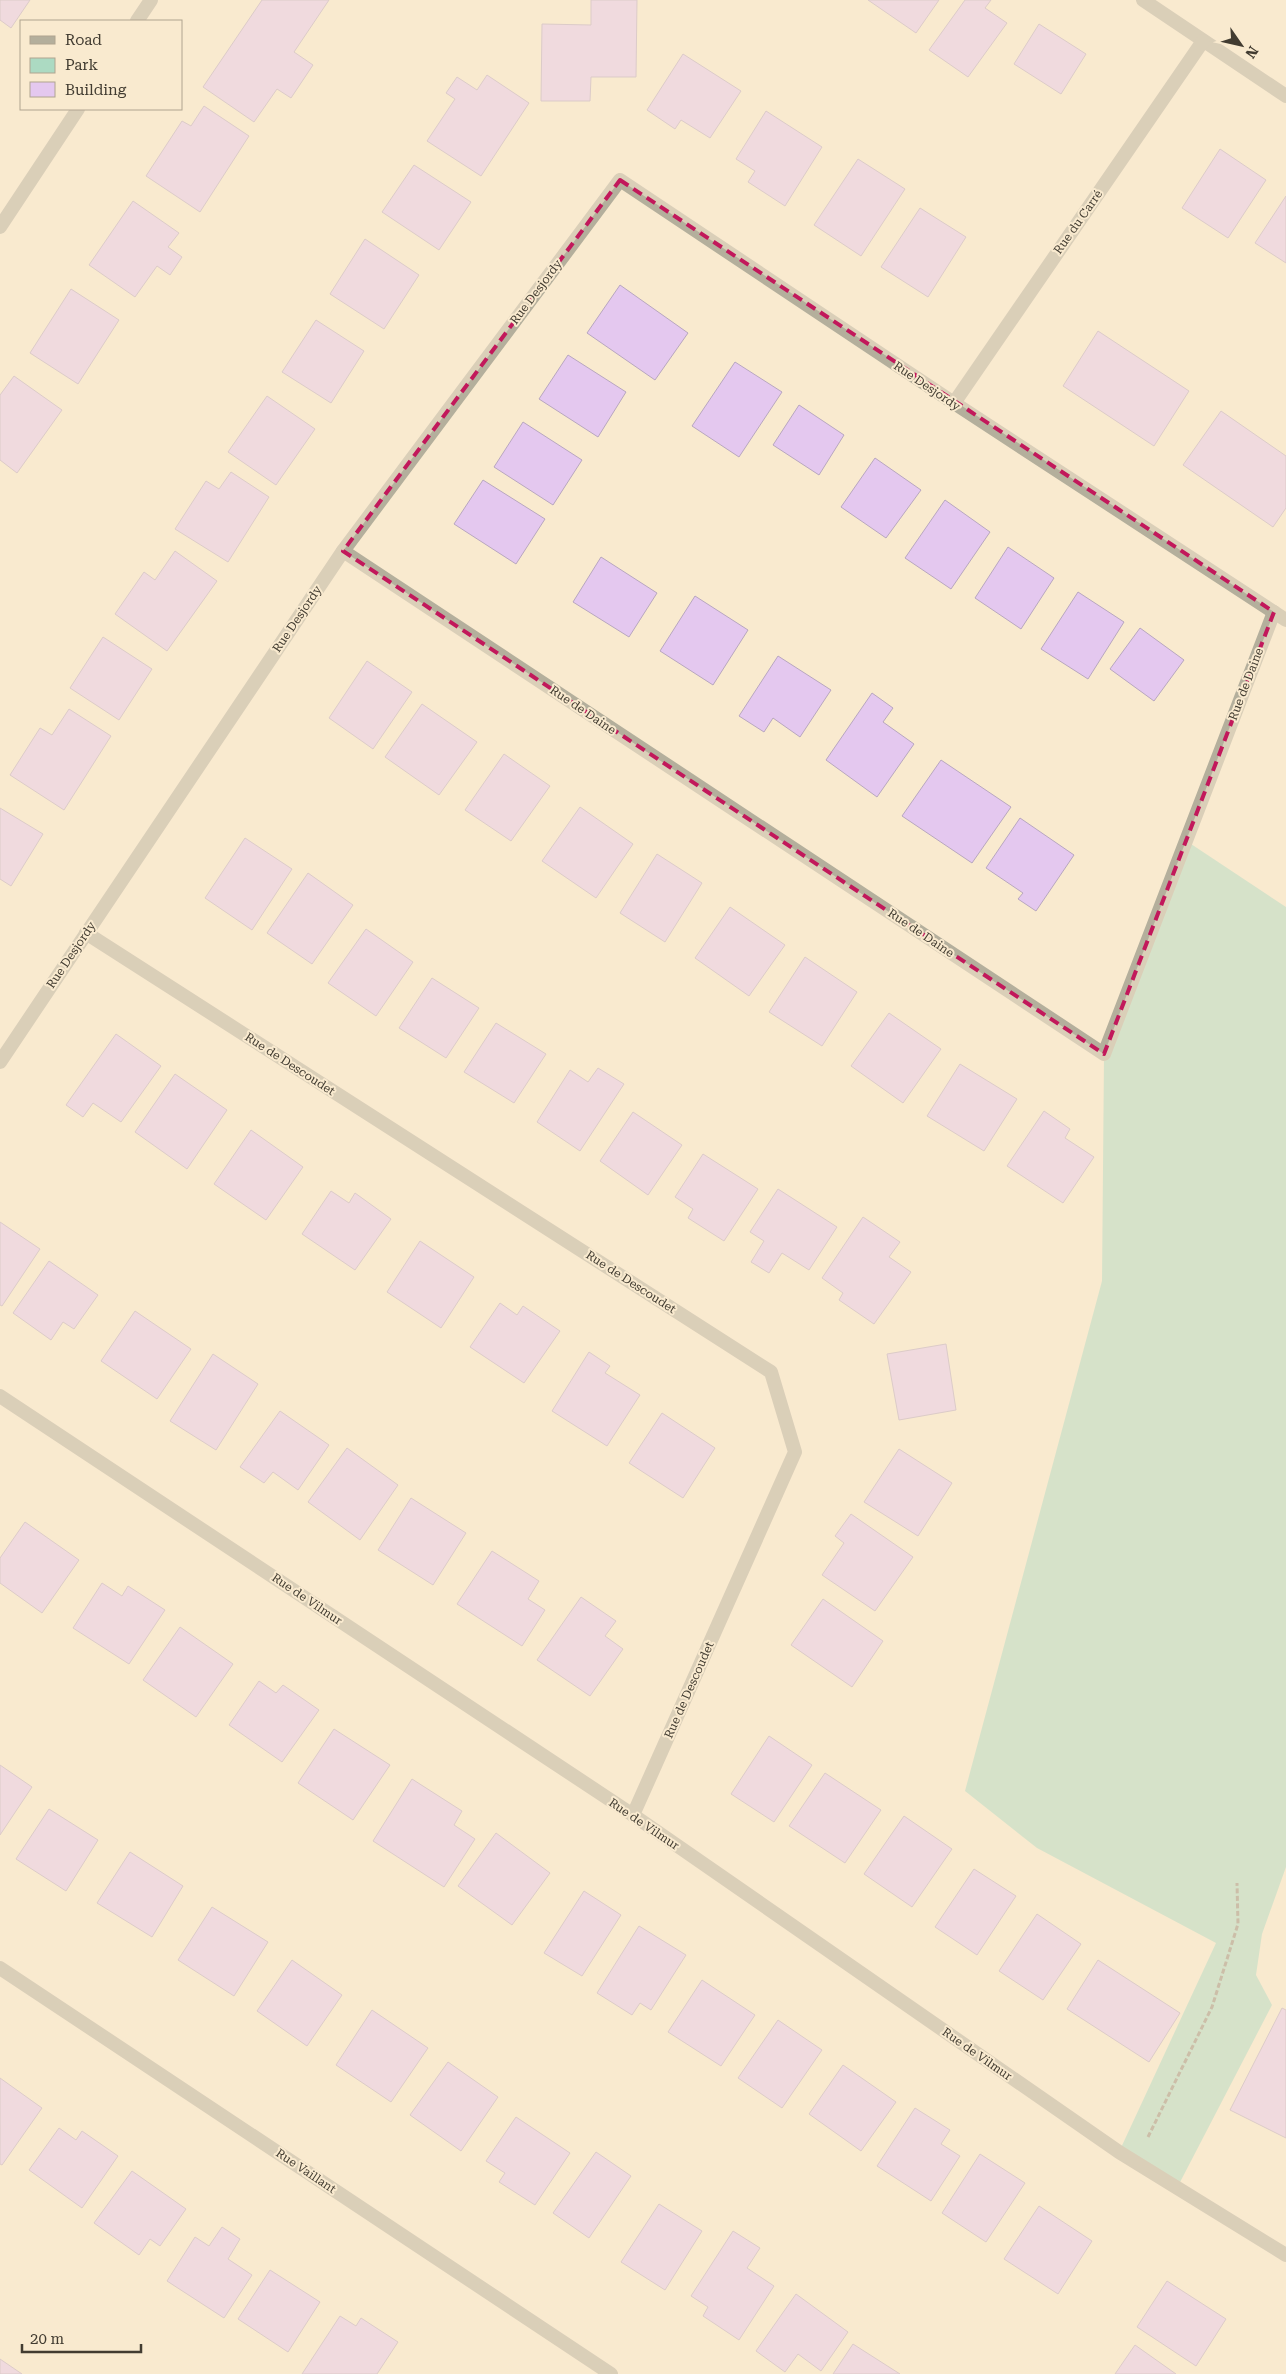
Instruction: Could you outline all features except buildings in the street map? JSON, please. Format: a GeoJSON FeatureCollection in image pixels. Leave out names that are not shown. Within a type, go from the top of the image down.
{"type":"FeatureCollection","features":[{"type":"Feature","properties":{"kind":"street"},"geometry":{"type":"LineString","coordinates":[[137,20],[151,0]]}},
{"type":"Feature","properties":{"kind":"street"},"geometry":{"type":"LineString","coordinates":[[1143,0],[1286,96]]}},
{"type":"Feature","properties":{"kind":"street","name":"Rue du Carré"},"geometry":{"type":"LineString","coordinates":[[954,403],[1203,41]]}},
{"type":"Feature","properties":{"kind":"street"},"geometry":{"type":"LineString","coordinates":[[0,227],[77,110]]}},
{"type":"Feature","properties":{"kind":"street","name":"Rue Desjordy"},"geometry":{"type":"LineString","coordinates":[[0,1062],[343,551],[620,180],[954,403],[1280,616]]}},
{"type":"Feature","properties":{"kind":"street","name":"Rue de Daine"},"geometry":{"type":"LineString","coordinates":[[343,551],[1104,1054],[1280,616]]}},
{"type":"Feature","properties":{"kind":"street","name":"Rue de Descoudet"},"geometry":{"type":"LineString","coordinates":[[86,933],[771,1372],[795,1452],[633,1815]]}},
{"type":"Feature","properties":{"kind":"street","name":"Rue de Vilmur"},"geometry":{"type":"LineString","coordinates":[[0,1396],[633,1815],[1135,2162],[1286,2255]]}},
{"type":"Feature","properties":{"kind":"street","name":"Rue Vaillant"},"geometry":{"type":"LineString","coordinates":[[0,1968],[611,2374]]}},
{"type":"Feature","properties":{"kind":"path"},"geometry":{"type":"LineString","coordinates":[[1135,2162],[1212,2007],[1238,1924],[1237,1883]]}},
{"type":"Feature","properties":{"kind":"highlighted area"},"geometry":{"type":"Polygon","coordinates":[[[620,180],[1274,612],[1104,1054],[343,551],[620,180]]]}},
{"type":"Feature","properties":{"kind":"green space"},"geometry":{"type":"Polygon","coordinates":[[[1185,840],[1286,907],[1286,1867],[1262,1934],[1256,1975],[1272,2005],[1177,2188],[1119,2152],[1216,1943],[1037,1848],[965,1791],[1102,1281],[1104,1054],[1185,840]]]}}]}
